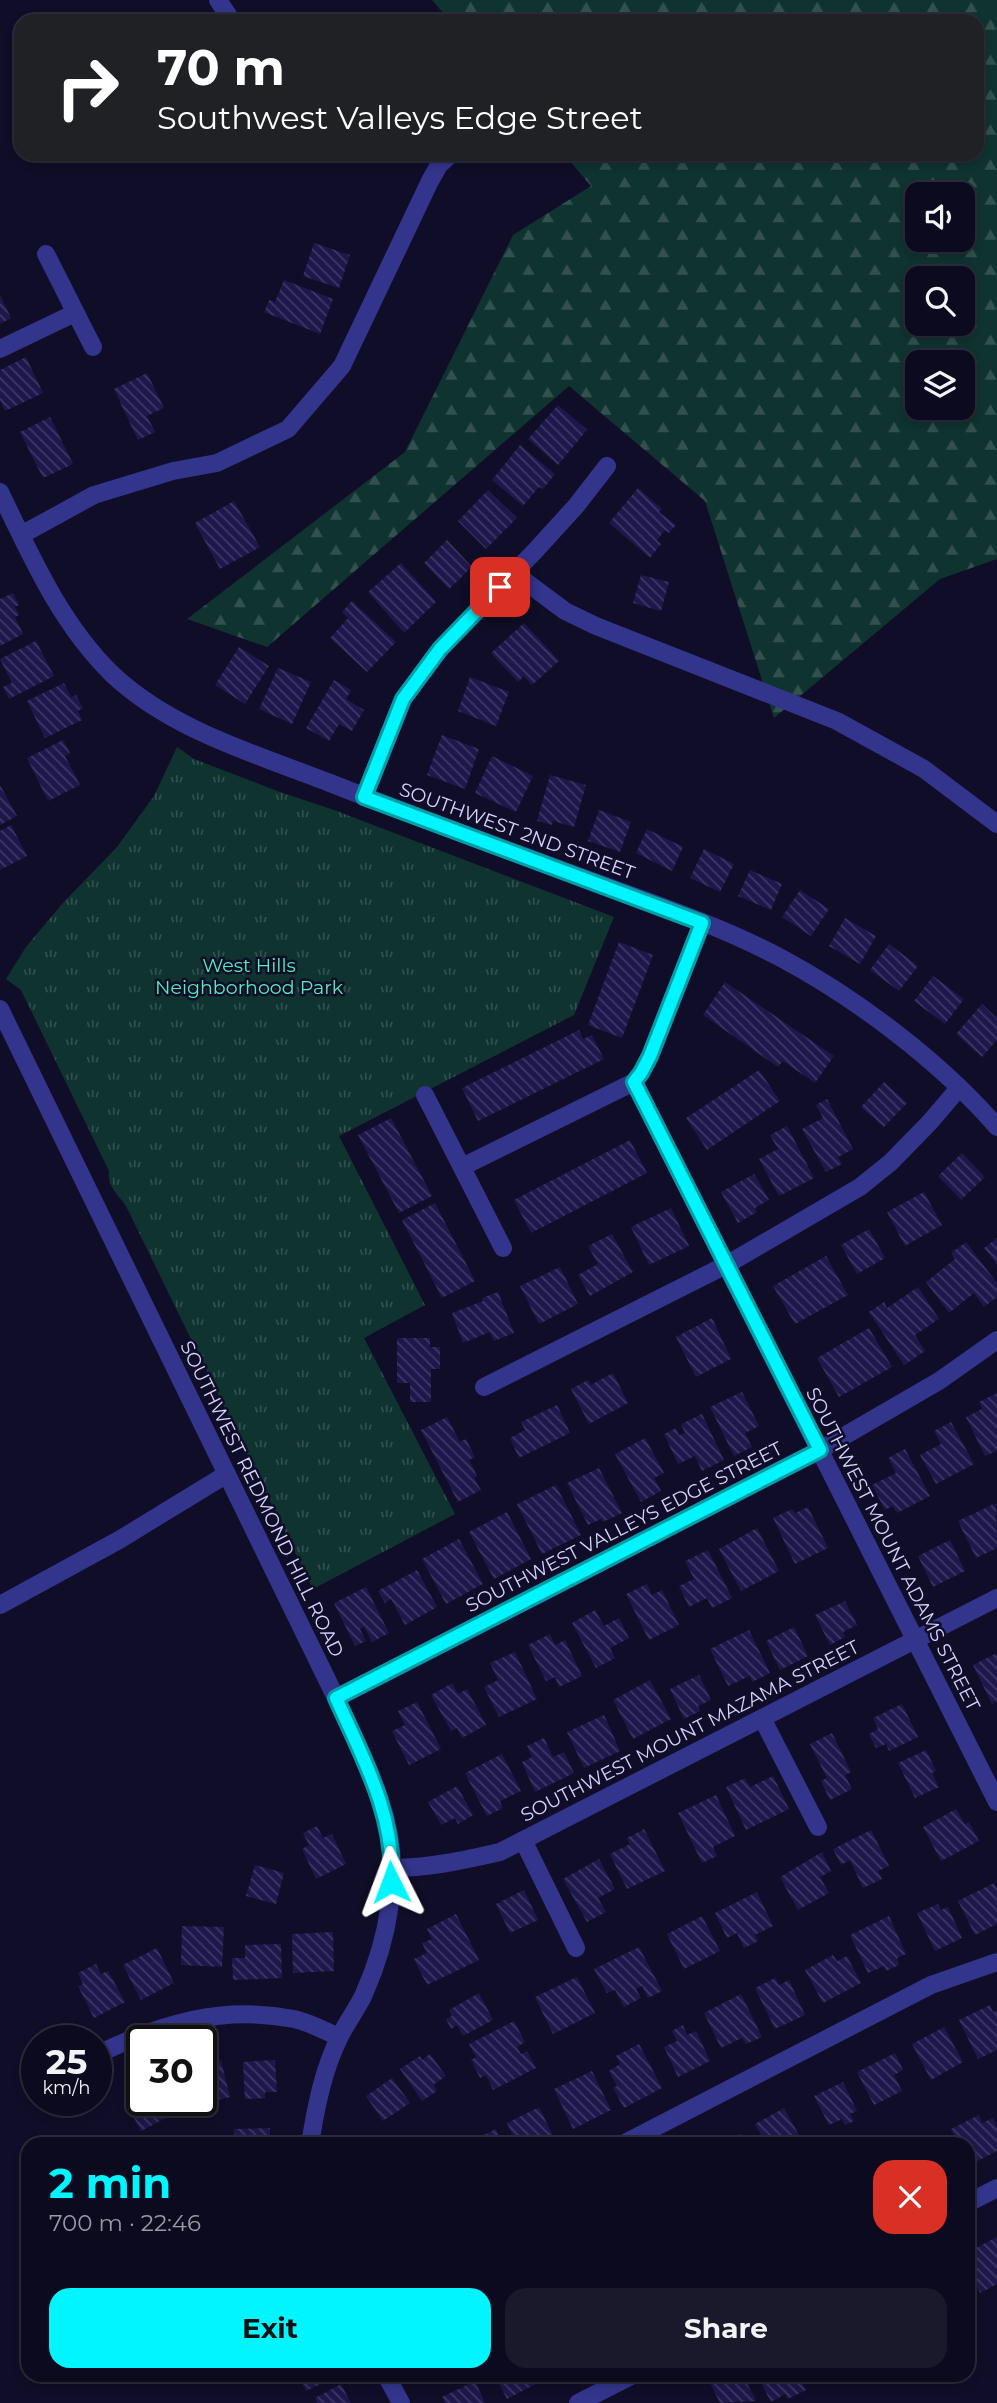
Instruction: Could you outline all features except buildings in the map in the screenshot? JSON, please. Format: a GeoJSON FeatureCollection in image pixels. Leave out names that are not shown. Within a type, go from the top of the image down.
{"type":"FeatureCollection","features":[{"type":"Feature","properties":{"kind":"street"},"geometry":{"type":"LineString","coordinates":[[21,535],[94,495],[173,471],[217,463],[288,429],[342,366],[438,161]]}},
{"type":"Feature","properties":{"kind":"street"},"geometry":{"type":"LineString","coordinates":[[46,254],[93,347]]}},
{"type":"Feature","properties":{"kind":"street"},"geometry":{"type":"LineString","coordinates":[[0,349],[75,313]]}},
{"type":"Feature","properties":{"kind":"street"},"geometry":{"type":"LineString","coordinates":[[364,797],[403,699],[440,649],[576,506],[607,466]]}},
{"type":"Feature","properties":{"kind":"street","name":"SOUTHWEST 2ND STREET"},"geometry":{"type":"LineString","coordinates":[[0,492],[44,581],[80,640],[114,675],[149,703],[177,720],[364,797],[702,923],[780,958],[859,1007],[935,1065],[997,1127]]}},
{"type":"Feature","properties":{"kind":"street"},"geometry":{"type":"LineString","coordinates":[[514,573],[565,611],[596,626],[837,721],[924,769],[997,824]]}},
{"type":"Feature","properties":{"kind":"street"},"geometry":{"type":"LineString","coordinates":[[462,1167],[634,1082],[650,1056],[702,923]]}},
{"type":"Feature","properties":{"kind":"street","name":"SOUTHWEST REDMOND HILL ROAD"},"geometry":{"type":"LineString","coordinates":[[0,1009],[336,1698],[371,1774],[386,1818],[393,1868],[384,1936],[363,1994],[339,2037],[322,2081],[311,2137]]}},
{"type":"Feature","properties":{"kind":"street","name":"SOUTHWEST MOUNT ADAMS STREET"},"geometry":{"type":"LineString","coordinates":[[634,1082],[997,1802]]}},
{"type":"Feature","properties":{"kind":"street"},"geometry":{"type":"LineString","coordinates":[[484,1387],[726,1265],[860,1187],[899,1154],[959,1088]]}},
{"type":"Feature","properties":{"kind":"street"},"geometry":{"type":"LineString","coordinates":[[425,1095],[503,1248]]}},
{"type":"Feature","properties":{"kind":"street","name":"SOUTHWEST VALLEYS EDGE STREET"},"geometry":{"type":"LineString","coordinates":[[336,1698],[820,1450],[939,1381],[997,1340]]}},
{"type":"Feature","properties":{"kind":"street"},"geometry":{"type":"LineString","coordinates":[[0,1605],[119,1540],[227,1474]]}},
{"type":"Feature","properties":{"kind":"street","name":"SOUTHWEST MOUNT MAZAMA STREET"},"geometry":{"type":"LineString","coordinates":[[393,1868],[413,1868],[468,1860],[500,1852],[997,1598]]}},
{"type":"Feature","properties":{"kind":"street"},"geometry":{"type":"LineString","coordinates":[[762,1718],[818,1827]]}},
{"type":"Feature","properties":{"kind":"street"},"geometry":{"type":"LineString","coordinates":[[523,1840],[576,1948]]}},
{"type":"Feature","properties":{"kind":"street"},"geometry":{"type":"LineString","coordinates":[[637,2137],[931,1985],[997,1962]]}},
{"type":"Feature","properties":{"kind":"street"},"geometry":{"type":"LineString","coordinates":[[112,2048],[160,2027],[207,2017],[255,2014],[296,2019],[339,2037]]}},
{"type":"Feature","properties":{"kind":"street"},"geometry":{"type":"LineString","coordinates":[[975,2199],[997,2188]]}},
{"type":"Feature","properties":{"kind":"street"},"geometry":{"type":"LineString","coordinates":[[390,2382],[401,2403]]}},
{"type":"Feature","properties":{"kind":"street"},"geometry":{"type":"LineString","coordinates":[[578,2403],[619,2382]]}},
{"type":"Feature","properties":{"kind":"green space"},"geometry":{"type":"Polygon","coordinates":[[[432,0],[997,0],[997,559],[940,579],[774,718],[705,501],[569,386],[267,647],[187,619],[405,452],[513,235],[591,186],[570,161],[984,161],[984,14],[444,14],[432,0]]]}},
{"type":"Feature","properties":{"kind":"green space","name":"West Hills Neighborhood Park"},"geometry":{"type":"Polygon","coordinates":[[[177,747],[194,759],[614,917],[574,1015],[339,1136],[425,1305],[364,1338],[455,1514],[313,1589],[126,1206],[111,1186],[109,1171],[21,990],[6,979],[26,947],[62,904],[117,847],[154,796],[177,747]]]}},
{"type":"Feature","properties":{"kind":"route"},"geometry":{"type":"LineString","coordinates":[[391,1882],[393,1868],[386,1818],[371,1774],[336,1698],[820,1450],[634,1082],[650,1056],[702,923],[364,797],[403,699],[440,649],[500,587]]}}]}
